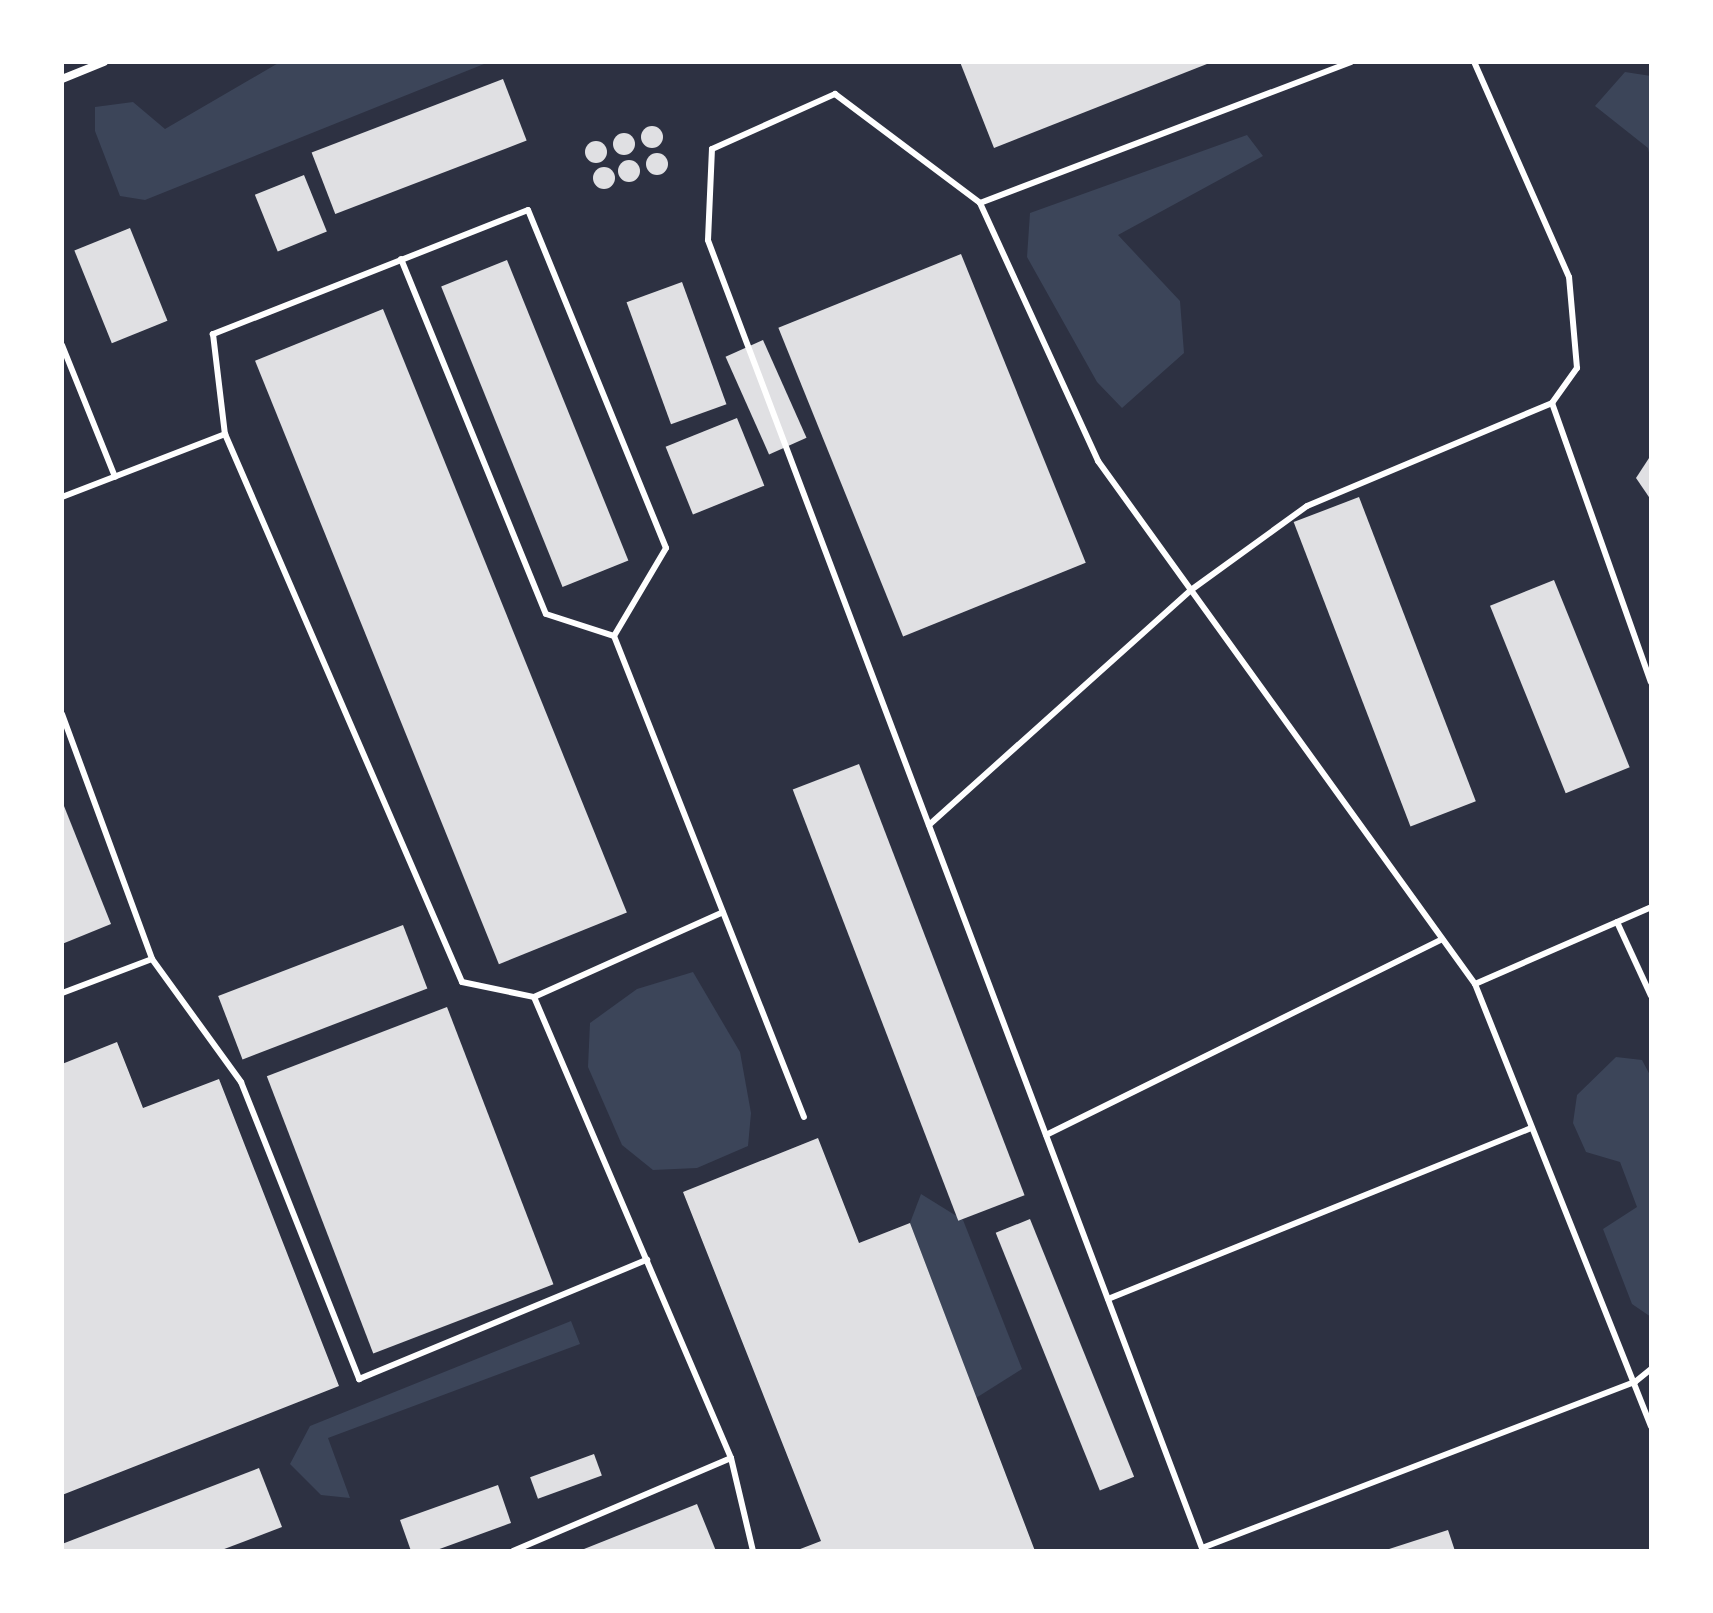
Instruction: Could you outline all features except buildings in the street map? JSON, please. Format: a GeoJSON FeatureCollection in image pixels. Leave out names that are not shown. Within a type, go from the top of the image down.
{"type":"FeatureCollection","features":[{"type":"Feature","properties":{"kind":"street"},"geometry":{"type":"LineString","coordinates":[[62,79],[102,62]]}},
{"type":"Feature","properties":{"kind":"lane"},"geometry":{"type":"LineString","coordinates":[[980,203],[1351,62]]}},
{"type":"Feature","properties":{"kind":"lane"},"geometry":{"type":"LineString","coordinates":[[929,825],[1191,590],[1307,506],[1552,403],[1577,368],[1569,277],[1474,62]]}},
{"type":"Feature","properties":{"kind":"lane"},"geometry":{"type":"LineString","coordinates":[[1651,1369],[1635,1382],[1203,1549],[708,240],[712,149],[835,94],[980,203],[1098,461],[1475,984],[1532,1128],[1635,1382],[1649,1415],[1651,1426]]}},
{"type":"Feature","properties":{"kind":"lane"},"geometry":{"type":"LineString","coordinates":[[614,636],[666,548],[528,210],[213,334],[225,434],[462,982],[534,997],[723,912]]}},
{"type":"Feature","properties":{"kind":"lane"},"geometry":{"type":"LineString","coordinates":[[401,259],[546,614],[614,636]]}},
{"type":"Feature","properties":{"kind":"lane"},"geometry":{"type":"LineString","coordinates":[[62,345],[115,477]]}},
{"type":"Feature","properties":{"kind":"lane"},"geometry":{"type":"LineString","coordinates":[[1552,403],[1651,682]]}},
{"type":"Feature","properties":{"kind":"lane"},"geometry":{"type":"LineString","coordinates":[[62,497],[225,434]]}},
{"type":"Feature","properties":{"kind":"lane"},"geometry":{"type":"LineString","coordinates":[[614,636],[804,1117]]}},
{"type":"Feature","properties":{"kind":"lane"},"geometry":{"type":"LineString","coordinates":[[62,714],[152,959],[241,1082],[359,1379],[647,1260]]}},
{"type":"Feature","properties":{"kind":"lane"},"geometry":{"type":"LineString","coordinates":[[1475,984],[1651,907]]}},
{"type":"Feature","properties":{"kind":"lane"},"geometry":{"type":"LineString","coordinates":[[1617,922],[1651,996]]}},
{"type":"Feature","properties":{"kind":"lane"},"geometry":{"type":"LineString","coordinates":[[1046,1135],[1442,939]]}},
{"type":"Feature","properties":{"kind":"lane"},"geometry":{"type":"LineString","coordinates":[[62,993],[152,959]]}},
{"type":"Feature","properties":{"kind":"lane"},"geometry":{"type":"LineString","coordinates":[[534,997],[731,1458],[753,1551]]}},
{"type":"Feature","properties":{"kind":"lane"},"geometry":{"type":"LineString","coordinates":[[1108,1299],[1532,1128]]}},
{"type":"Feature","properties":{"kind":"lane"},"geometry":{"type":"LineString","coordinates":[[513,1551],[731,1458]]}},
{"type":"Feature","properties":{"kind":"shaded area"},"geometry":{"type":"Polygon","coordinates":[[[280,62],[489,62],[145,200],[120,196],[95,131],[95,107],[133,102],[165,129],[280,62]]]}},
{"type":"Feature","properties":{"kind":"shaded area"},"geometry":{"type":"Polygon","coordinates":[[[1625,72],[1651,76],[1651,162],[1648,148],[1595,106],[1625,72]]]}},
{"type":"Feature","properties":{"kind":"shaded area"},"geometry":{"type":"Polygon","coordinates":[[[1247,135],[1263,156],[1118,235],[1180,301],[1184,353],[1122,408],[1097,382],[1027,257],[1030,213],[1247,135]]]}},
{"type":"Feature","properties":{"kind":"shaded area"},"geometry":{"type":"Polygon","coordinates":[[[693,972],[740,1052],[751,1113],[748,1146],[697,1168],[653,1170],[622,1145],[588,1067],[590,1023],[637,989],[693,972]]]}},
{"type":"Feature","properties":{"kind":"shaded area"},"geometry":{"type":"Polygon","coordinates":[[[1616,1057],[1642,1060],[1651,1077],[1651,1317],[1632,1304],[1603,1229],[1637,1207],[1620,1162],[1586,1152],[1573,1123],[1577,1095],[1616,1057]]]}},
{"type":"Feature","properties":{"kind":"shaded area"},"geometry":{"type":"Polygon","coordinates":[[[921,1194],[963,1220],[1022,1369],[976,1398],[910,1223],[921,1194]]]}},
{"type":"Feature","properties":{"kind":"shaded area"},"geometry":{"type":"Polygon","coordinates":[[[571,1321],[580,1344],[328,1438],[350,1498],[321,1495],[290,1464],[310,1426],[571,1321]]]}}]}
